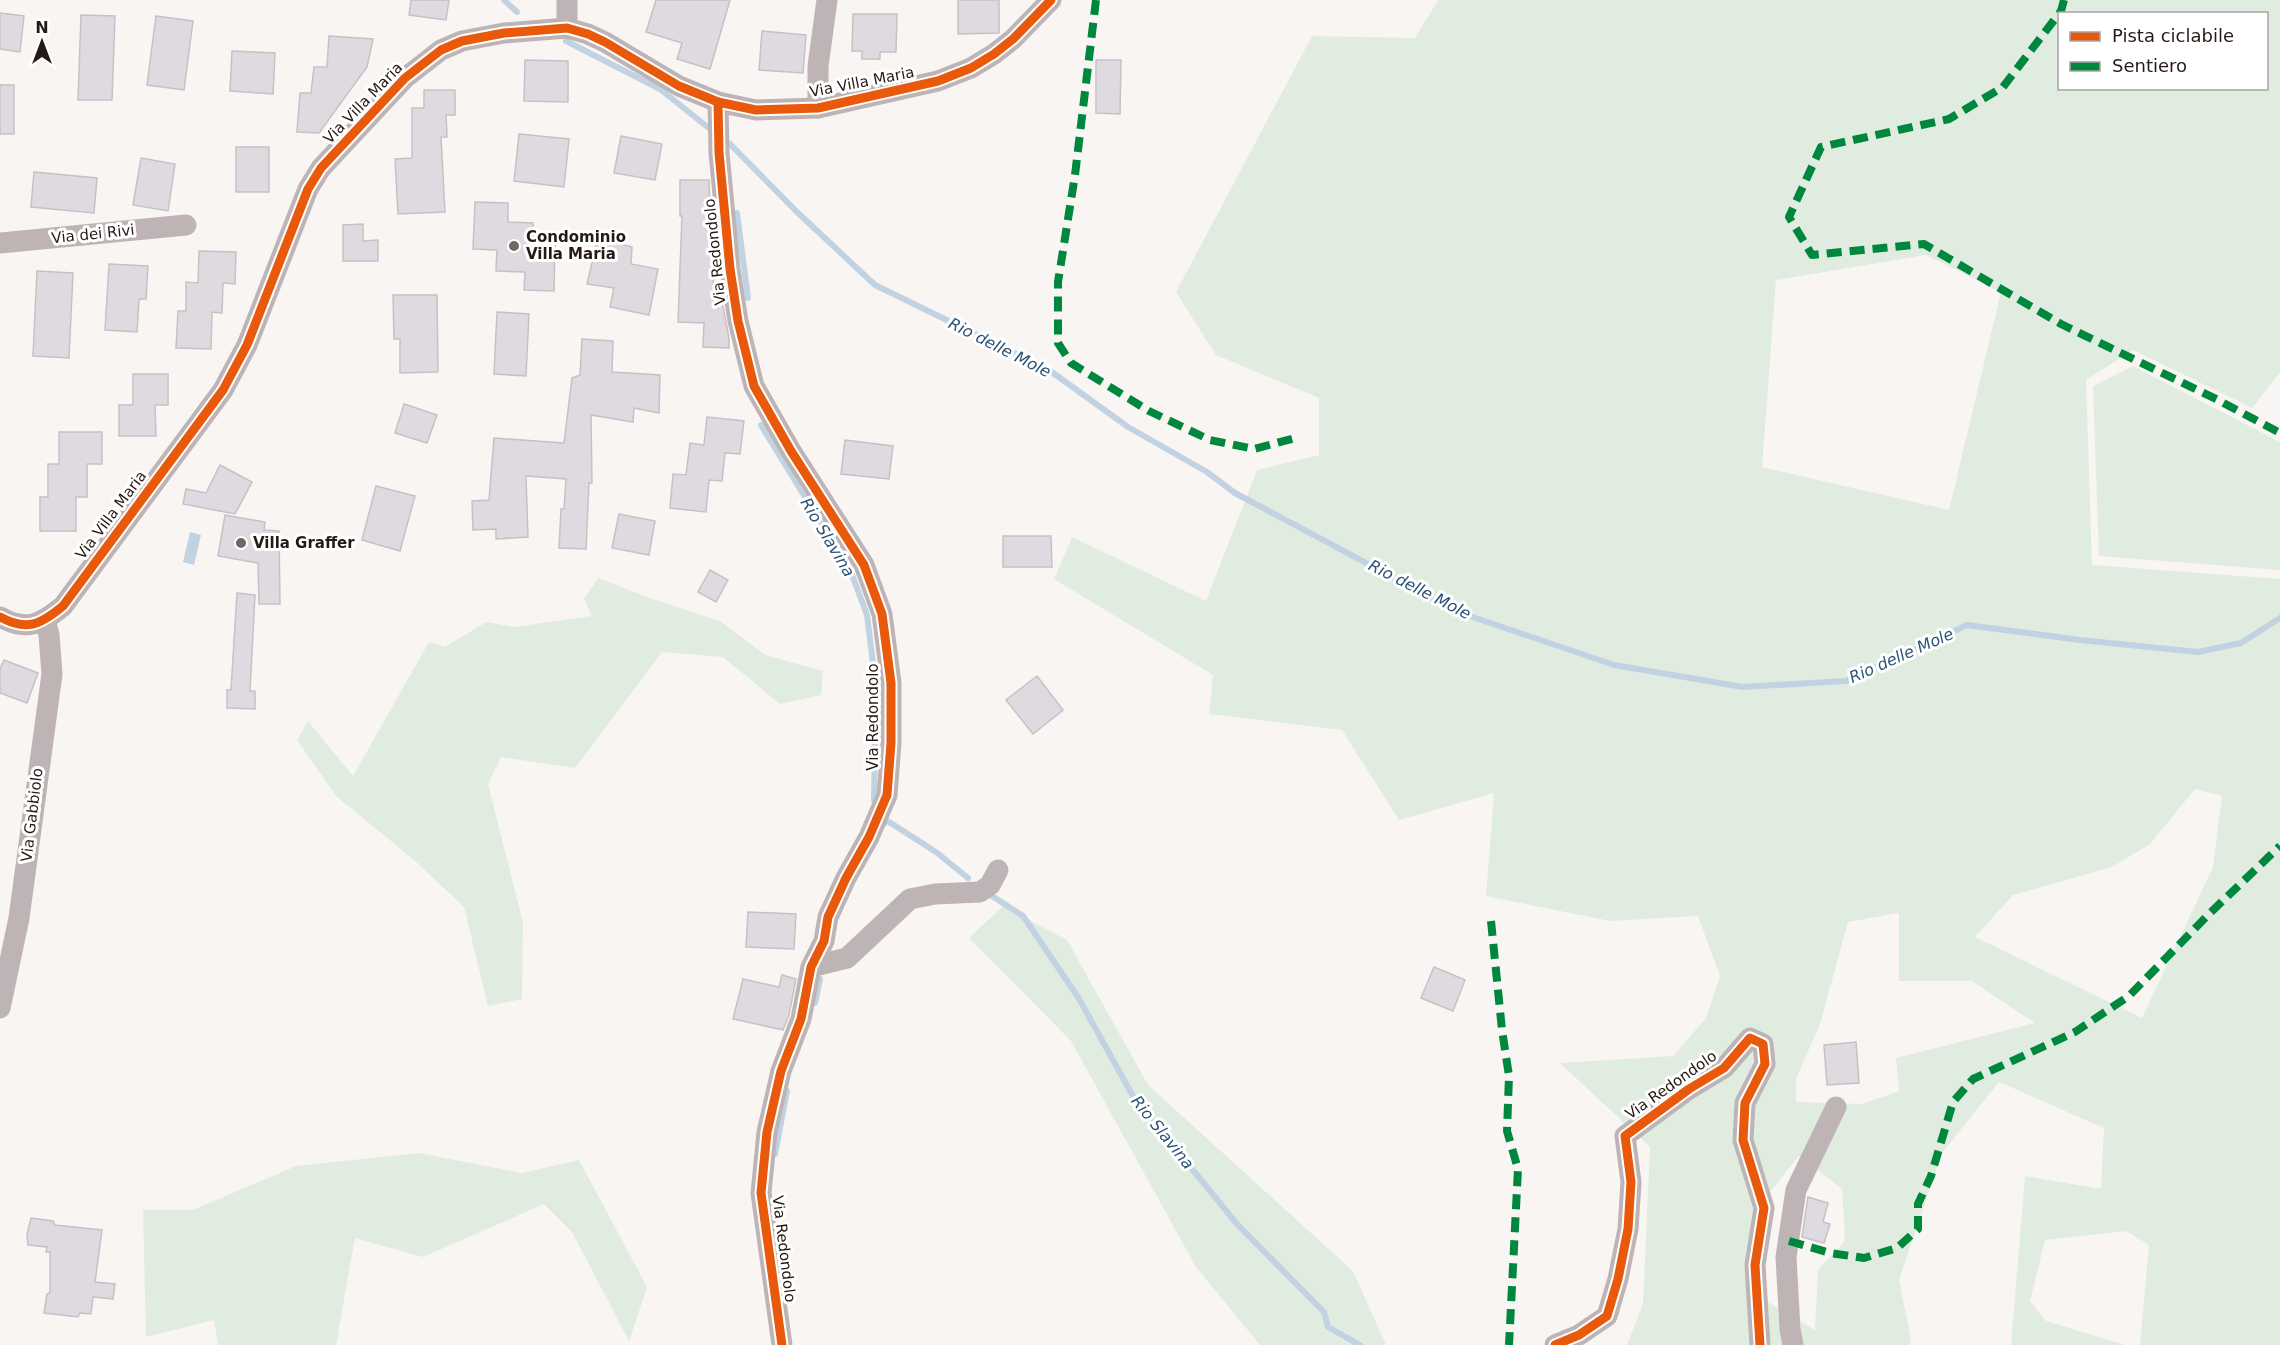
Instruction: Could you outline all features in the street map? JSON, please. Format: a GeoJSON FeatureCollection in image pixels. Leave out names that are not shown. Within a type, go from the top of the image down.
{"type":"FeatureCollection","features":[{"type":"Feature","properties":{"kind":"street"},"geometry":{"type":"LineString","coordinates":[[567,0],[567,28]]}},
{"type":"Feature","properties":{"kind":"street"},"geometry":{"type":"LineString","coordinates":[[818,108],[818,66],[827,0]]}},
{"type":"Feature","properties":{"kind":"street","name":"Via Villa Maria"},"geometry":{"type":"LineString","coordinates":[[45,621],[63,606],[223,390],[247,345],[308,189],[321,168],[405,78],[441,50],[462,41],[486,35],[567,28],[596,38],[679,86],[718,102],[756,110],[818,108],[938,81],[971,68],[1013,39],[1051,0]]}},
{"type":"Feature","properties":{"kind":"street","name":"Via Redondolo"},"geometry":{"type":"LineString","coordinates":[[718,102],[719,153],[730,269],[738,321],[754,386],[778,430],[864,565],[882,614],[891,683],[891,743],[887,795],[869,837],[830,911],[824,941],[812,967],[801,1019],[781,1071],[767,1132],[761,1193],[782,1345]]}},
{"type":"Feature","properties":{"kind":"street","name":"Via dei Rivi"},"geometry":{"type":"LineString","coordinates":[[0,243],[186,225]]}},
{"type":"Feature","properties":{"kind":"street"},"geometry":{"type":"LineString","coordinates":[[0,618],[28,626],[45,621]]}},
{"type":"Feature","properties":{"kind":"street","name":"Via Gabbiolo"},"geometry":{"type":"LineString","coordinates":[[0,1008],[19,918],[52,674],[49,635],[45,621]]}},
{"type":"Feature","properties":{"kind":"street"},"geometry":{"type":"LineString","coordinates":[[812,967],[847,958],[910,899],[935,894],[980,892],[990,885],[998,870]]}},
{"type":"Feature","properties":{"kind":"street","name":"Via Redondolo"},"geometry":{"type":"LineString","coordinates":[[1555,1345],[1579,1335],[1607,1316],[1618,1279],[1628,1229],[1631,1182],[1625,1136],[1689,1089],[1724,1068],[1750,1038],[1763,1044],[1765,1064],[1745,1103],[1743,1140],[1764,1208],[1755,1265],[1760,1345]]}},
{"type":"Feature","properties":{"kind":"street"},"geometry":{"type":"LineString","coordinates":[[1793,1345],[1786,1257],[1796,1190],[1836,1107]]}},
{"type":"Feature","properties":{"kind":"shaded area"},"geometry":{"type":"Polygon","coordinates":[[[1438,0],[2280,0],[2280,372],[2252,408],[2133,350],[2086,380],[2092,565],[2280,579],[2280,1345],[2140,1345],[2149,1245],[2126,1231],[2045,1240],[2030,1301],[2046,1321],[2125,1345],[2011,1345],[2025,1176],[2101,1189],[2104,1128],[1999,1082],[1942,1153],[1899,1280],[1911,1340],[1909,1345],[1627,1345],[1643,1304],[1650,1147],[1560,1063],[1673,1056],[1706,1018],[1720,976],[1698,916],[1610,921],[1486,896],[1494,793],[1399,820],[1342,730],[1209,714],[1213,675],[1054,579],[1072,537],[1206,601],[1257,470],[1319,455],[1319,398],[1216,355],[1176,292],[1312,36],[1415,38],[1438,0]],[[1926,255],[1776,280],[1762,467],[1949,510],[2001,292],[1926,255]],[[2195,789],[2150,844],[2112,867],[2013,895],[1975,937],[2142,1018],[2213,867],[2222,796],[2195,789]],[[1899,913],[1848,922],[1820,1024],[1796,1079],[1796,1102],[1862,1104],[1899,1091],[1896,1058],[2035,1023],[1972,981],[1899,981],[1899,913]],[[1799,1156],[1752,1214],[1746,1289],[1815,1330],[1818,1270],[1845,1241],[1842,1189],[1799,1156]]]}},
{"type":"Feature","properties":{"kind":"shaded area"},"geometry":{"type":"Polygon","coordinates":[[[2133,366],[2280,442],[2280,570],[2099,556],[2093,386],[2133,366]]]}},
{"type":"Feature","properties":{"kind":"shaded area"},"geometry":{"type":"Polygon","coordinates":[[[598,578],[720,621],[765,655],[823,671],[821,695],[780,704],[723,657],[662,652],[575,768],[501,757],[488,784],[523,923],[522,999],[488,1006],[464,907],[414,860],[336,796],[297,740],[308,721],[353,776],[429,642],[445,647],[486,622],[514,627],[592,616],[584,599],[598,578]]]}},
{"type":"Feature","properties":{"kind":"shaded area"},"geometry":{"type":"Polygon","coordinates":[[[1003,906],[1067,940],[1148,1085],[1353,1271],[1386,1345],[1260,1345],[1196,1267],[1071,1041],[969,938],[1003,906]]]}},
{"type":"Feature","properties":{"kind":"shaded area"},"geometry":{"type":"Polygon","coordinates":[[[419,1153],[522,1173],[579,1160],[647,1287],[629,1341],[572,1232],[544,1204],[423,1257],[355,1238],[336,1345],[218,1345],[214,1320],[146,1337],[143,1210],[193,1210],[296,1166],[419,1153]]]}},
{"type":"Feature","properties":{"kind":"water"},"geometry":{"type":"Polygon","coordinates":[[[190,532],[201,535],[194,565],[183,562],[190,532]]]}},
{"type":"Feature","properties":{"kind":"building"},"geometry":{"type":"Polygon","coordinates":[[[411,0],[449,0],[446,20],[409,15],[411,0]]]}},
{"type":"Feature","properties":{"kind":"building"},"geometry":{"type":"Polygon","coordinates":[[[656,0],[730,0],[710,69],[677,59],[682,43],[646,32],[656,0]]]}},
{"type":"Feature","properties":{"kind":"building"},"geometry":{"type":"Polygon","coordinates":[[[958,0],[999,0],[999,33],[958,34],[958,0]]]}},
{"type":"Feature","properties":{"kind":"building"},"geometry":{"type":"Polygon","coordinates":[[[0,13],[24,16],[20,52],[0,49],[0,13]]]}},
{"type":"Feature","properties":{"kind":"building"},"geometry":{"type":"Polygon","coordinates":[[[853,14],[897,14],[896,52],[880,52],[880,59],[862,59],[862,51],[852,51],[853,14]]]}},
{"type":"Feature","properties":{"kind":"building"},"geometry":{"type":"Polygon","coordinates":[[[81,15],[115,16],[112,100],[78,100],[81,15]]]}},
{"type":"Feature","properties":{"kind":"building"},"geometry":{"type":"Polygon","coordinates":[[[156,16],[193,21],[184,90],[147,85],[156,16]]]}},
{"type":"Feature","properties":{"kind":"building"},"geometry":{"type":"Polygon","coordinates":[[[762,31],[806,35],[803,73],[759,70],[762,31]]]}},
{"type":"Feature","properties":{"kind":"building"},"geometry":{"type":"Polygon","coordinates":[[[329,36],[373,39],[367,67],[319,133],[297,132],[300,93],[311,93],[314,67],[327,67],[329,36]]]}},
{"type":"Feature","properties":{"kind":"building"},"geometry":{"type":"Polygon","coordinates":[[[232,51],[275,53],[273,94],[230,91],[232,51]]]}},
{"type":"Feature","properties":{"kind":"building"},"geometry":{"type":"Polygon","coordinates":[[[525,60],[568,61],[568,102],[524,101],[525,60]]]}},
{"type":"Feature","properties":{"kind":"building"},"geometry":{"type":"Polygon","coordinates":[[[1096,60],[1121,60],[1120,114],[1096,113],[1096,60]]]}},
{"type":"Feature","properties":{"kind":"building"},"geometry":{"type":"Polygon","coordinates":[[[0,85],[14,85],[14,134],[0,134],[0,85]]]}},
{"type":"Feature","properties":{"kind":"building"},"geometry":{"type":"Polygon","coordinates":[[[424,90],[455,90],[455,115],[446,115],[447,137],[441,137],[445,212],[398,214],[395,159],[412,158],[412,108],[424,108],[424,90]]]}},
{"type":"Feature","properties":{"kind":"building"},"geometry":{"type":"Polygon","coordinates":[[[519,134],[569,139],[564,187],[514,181],[519,134]]]}},
{"type":"Feature","properties":{"kind":"building"},"geometry":{"type":"Polygon","coordinates":[[[621,136],[662,144],[655,180],[614,173],[621,136]]]}},
{"type":"Feature","properties":{"kind":"building"},"geometry":{"type":"Polygon","coordinates":[[[236,147],[269,147],[269,192],[236,192],[236,147]]]}},
{"type":"Feature","properties":{"kind":"building"},"geometry":{"type":"Polygon","coordinates":[[[141,158],[175,164],[168,211],[133,205],[141,158]]]}},
{"type":"Feature","properties":{"kind":"building"},"geometry":{"type":"Polygon","coordinates":[[[34,172],[97,178],[94,213],[31,207],[34,172]]]}},
{"type":"Feature","properties":{"kind":"building"},"geometry":{"type":"Polygon","coordinates":[[[680,180],[709,180],[710,213],[712,213],[714,235],[713,301],[722,301],[729,348],[703,347],[704,323],[678,322],[682,216],[680,216],[680,180]]]}},
{"type":"Feature","properties":{"kind":"building","name":"Condominio Villa Maria"},"geometry":{"type":"Polygon","coordinates":[[[475,202],[508,203],[508,222],[533,223],[533,243],[555,243],[554,291],[524,290],[525,272],[496,271],[497,250],[473,249],[475,202]]]}},
{"type":"Feature","properties":{"kind":"building"},"geometry":{"type":"Polygon","coordinates":[[[363,224],[363,241],[378,240],[378,261],[343,261],[343,225],[363,224]]]}},
{"type":"Feature","properties":{"kind":"building"},"geometry":{"type":"Polygon","coordinates":[[[598,238],[632,247],[631,264],[658,269],[649,315],[610,307],[614,288],[587,284],[598,238]]]}},
{"type":"Feature","properties":{"kind":"building"},"geometry":{"type":"Polygon","coordinates":[[[199,251],[236,252],[235,284],[223,283],[222,313],[212,312],[211,349],[176,348],[178,311],[186,311],[186,282],[198,283],[199,251]]]}},
{"type":"Feature","properties":{"kind":"building"},"geometry":{"type":"Polygon","coordinates":[[[109,264],[148,266],[146,299],[139,299],[137,332],[105,330],[109,264]]]}},
{"type":"Feature","properties":{"kind":"building"},"geometry":{"type":"Polygon","coordinates":[[[37,271],[73,273],[69,358],[33,356],[37,271]]]}},
{"type":"Feature","properties":{"kind":"building"},"geometry":{"type":"Polygon","coordinates":[[[393,295],[437,295],[438,372],[400,373],[400,339],[394,339],[393,295]]]}},
{"type":"Feature","properties":{"kind":"building"},"geometry":{"type":"Polygon","coordinates":[[[497,312],[529,314],[526,376],[494,374],[497,312]]]}},
{"type":"Feature","properties":{"kind":"building"},"geometry":{"type":"Polygon","coordinates":[[[582,339],[613,341],[612,372],[660,375],[659,413],[634,408],[633,422],[591,415],[592,483],[589,483],[586,549],[559,548],[561,509],[564,509],[566,479],[526,476],[528,537],[496,539],[496,529],[473,530],[472,501],[489,500],[494,438],[564,443],[572,378],[580,375],[582,339]]]}},
{"type":"Feature","properties":{"kind":"building"},"geometry":{"type":"Polygon","coordinates":[[[133,374],[168,374],[168,405],[155,405],[156,436],[119,436],[119,405],[133,405],[133,374]]]}},
{"type":"Feature","properties":{"kind":"building"},"geometry":{"type":"Polygon","coordinates":[[[404,404],[437,415],[427,443],[395,433],[404,404]]]}},
{"type":"Feature","properties":{"kind":"building"},"geometry":{"type":"Polygon","coordinates":[[[707,417],[744,421],[740,454],[725,453],[722,481],[709,480],[706,512],[670,508],[673,474],[686,475],[690,443],[704,445],[707,417]]]}},
{"type":"Feature","properties":{"kind":"building"},"geometry":{"type":"Polygon","coordinates":[[[59,432],[102,432],[102,464],[87,464],[87,497],[76,497],[76,531],[40,531],[40,497],[48,497],[48,464],[59,464],[59,432]]]}},
{"type":"Feature","properties":{"kind":"building"},"geometry":{"type":"Polygon","coordinates":[[[845,440],[893,446],[889,479],[841,474],[845,440]]]}},
{"type":"Feature","properties":{"kind":"building"},"geometry":{"type":"Polygon","coordinates":[[[220,465],[252,482],[235,514],[183,504],[186,489],[206,493],[220,465]]]}},
{"type":"Feature","properties":{"kind":"building"},"geometry":{"type":"Polygon","coordinates":[[[376,486],[415,496],[400,551],[362,540],[376,486]]]}},
{"type":"Feature","properties":{"kind":"building"},"geometry":{"type":"Polygon","coordinates":[[[619,514],[655,521],[649,555],[612,548],[619,514]]]}},
{"type":"Feature","properties":{"kind":"building"},"geometry":{"type":"Polygon","coordinates":[[[225,515],[265,522],[264,530],[279,531],[280,604],[259,604],[258,563],[218,556],[225,515]]]}},
{"type":"Feature","properties":{"kind":"building"},"geometry":{"type":"Polygon","coordinates":[[[1003,536],[1051,536],[1052,567],[1003,567],[1003,536]]]}},
{"type":"Feature","properties":{"kind":"building"},"geometry":{"type":"Polygon","coordinates":[[[710,570],[728,580],[716,602],[698,592],[710,570]]]}},
{"type":"Feature","properties":{"kind":"building"},"geometry":{"type":"Polygon","coordinates":[[[237,593],[255,595],[250,691],[255,691],[255,709],[227,708],[227,690],[231,690],[237,593]]]}},
{"type":"Feature","properties":{"kind":"building"},"geometry":{"type":"Polygon","coordinates":[[[4,660],[38,673],[27,703],[0,693],[0,669],[4,660]]]}},
{"type":"Feature","properties":{"kind":"building"},"geometry":{"type":"Polygon","coordinates":[[[1037,676],[1063,710],[1033,734],[1006,700],[1037,676]]]}},
{"type":"Feature","properties":{"kind":"building"},"geometry":{"type":"Polygon","coordinates":[[[748,912],[796,914],[794,949],[746,947],[748,912]]]}},
{"type":"Feature","properties":{"kind":"building"},"geometry":{"type":"Polygon","coordinates":[[[1434,967],[1465,980],[1453,1011],[1421,998],[1434,967]]]}},
{"type":"Feature","properties":{"kind":"building"},"geometry":{"type":"Polygon","coordinates":[[[782,975],[796,979],[789,1015],[783,1030],[733,1019],[743,979],[779,987],[782,975]]]}},
{"type":"Feature","properties":{"kind":"building"},"geometry":{"type":"Polygon","coordinates":[[[1856,1042],[1859,1083],[1827,1085],[1824,1045],[1856,1042]]]}},
{"type":"Feature","properties":{"kind":"building"},"geometry":{"type":"Polygon","coordinates":[[[1808,1197],[1828,1203],[1823,1222],[1830,1224],[1824,1243],[1802,1237],[1808,1197]]]}},
{"type":"Feature","properties":{"kind":"building"},"geometry":{"type":"Polygon","coordinates":[[[31,1218],[53,1221],[55,1225],[102,1230],[95,1282],[115,1284],[113,1299],[93,1297],[91,1314],[80,1313],[78,1317],[44,1313],[47,1294],[50,1293],[50,1252],[46,1252],[47,1247],[28,1245],[27,1234],[31,1218]]]}},
{"type":"Feature","properties":{"kind":"waterway","name":"Rio delle Mole"},"geometry":{"type":"LineString","coordinates":[[504,0],[517,12]]}},
{"type":"Feature","properties":{"kind":"waterway","name":"Rio delle Mole"},"geometry":{"type":"LineString","coordinates":[[566,41],[660,89],[710,129]]}},
{"type":"Feature","properties":{"kind":"waterway","name":"Rio delle Mole"},"geometry":{"type":"LineString","coordinates":[[730,144],[797,212],[875,285],[1049,370],[1128,427],[1207,472],[1235,493],[1458,612],[1614,665],[1743,687],[1846,681],[1967,625],[2198,652],[2241,643],[2280,618]]}},
{"type":"Feature","properties":{"kind":"waterway","name":"Rio Slavina"},"geometry":{"type":"LineString","coordinates":[[737,213],[748,298]]}},
{"type":"Feature","properties":{"kind":"waterway","name":"Rio Slavina"},"geometry":{"type":"LineString","coordinates":[[761,425],[851,572],[867,615],[876,688],[874,800]]}},
{"type":"Feature","properties":{"kind":"waterway","name":"Rio Slavina"},"geometry":{"type":"LineString","coordinates":[[884,824],[886,820],[936,852],[968,878]]}},
{"type":"Feature","properties":{"kind":"waterway","name":"Rio Slavina"},"geometry":{"type":"LineString","coordinates":[[992,896],[1023,916],[1078,997],[1134,1098],[1237,1224],[1324,1312],[1328,1327],[1360,1345]]}},
{"type":"Feature","properties":{"kind":"waterway"},"geometry":{"type":"LineString","coordinates":[[815,1003],[820,979]]}},
{"type":"Feature","properties":{"kind":"waterway"},"geometry":{"type":"LineString","coordinates":[[775,1154],[787,1091]]}},
{"type":"Feature","properties":{"kind":"marked path"},"geometry":{"type":"LineString","coordinates":[[1096,0],[1075,175],[1058,282],[1058,343],[1071,363],[1149,411],[1210,440],[1254,449],[1299,437]]}},
{"type":"Feature","properties":{"kind":"marked path"},"geometry":{"type":"LineString","coordinates":[[2060,12],[2064,0]]}},
{"type":"Feature","properties":{"kind":"marked path"},"geometry":{"type":"LineString","coordinates":[[2058,15],[2003,87],[1949,119],[1821,147],[1789,217],[1812,255],[1924,244],[2061,324],[2218,400],[2280,433]]}},
{"type":"Feature","properties":{"kind":"marked path"},"geometry":{"type":"LineString","coordinates":[[1789,1241],[1830,1253],[1864,1258],[1897,1248],[1918,1229],[1918,1204],[1931,1176],[1953,1102],[1973,1079],[2075,1032],[2129,996],[2280,846]]}},
{"type":"Feature","properties":{"kind":"marked path"},"geometry":{"type":"LineString","coordinates":[[1491,921],[1509,1076],[1507,1131],[1518,1169],[1509,1345]]}},
{"type":"Feature","properties":{"kind":"cycle path"},"geometry":{"type":"LineString","coordinates":[[0,617],[18,624],[33,624],[63,606],[223,390],[247,345],[308,189],[321,168],[405,78],[441,50],[462,41],[504,33],[567,28],[605,42],[679,86],[718,102],[756,110],[818,108],[938,81],[971,68],[1013,39],[1051,0]]}},
{"type":"Feature","properties":{"kind":"cycle path"},"geometry":{"type":"LineString","coordinates":[[718,102],[719,153],[730,269],[738,321],[754,386],[791,451],[864,565],[882,614],[891,683],[891,743],[887,795],[869,837],[828,917],[824,941],[811,967],[801,1019],[781,1071],[767,1132],[761,1193],[782,1345]]}},
{"type":"Feature","properties":{"kind":"cycle path"},"geometry":{"type":"LineString","coordinates":[[1555,1345],[1579,1335],[1607,1316],[1618,1279],[1628,1229],[1631,1182],[1625,1136],[1689,1089],[1724,1068],[1750,1038],[1763,1044],[1765,1064],[1745,1103],[1743,1140],[1764,1208],[1755,1265],[1760,1345]]}},
{"type":"Feature","properties":{"kind":"place","name":"Condominio Villa Maria"},"geometry":{"type":"Point","coordinates":[514,246]}},
{"type":"Feature","properties":{"kind":"place","name":"Villa Graffer"},"geometry":{"type":"Point","coordinates":[241,543]}}]}
